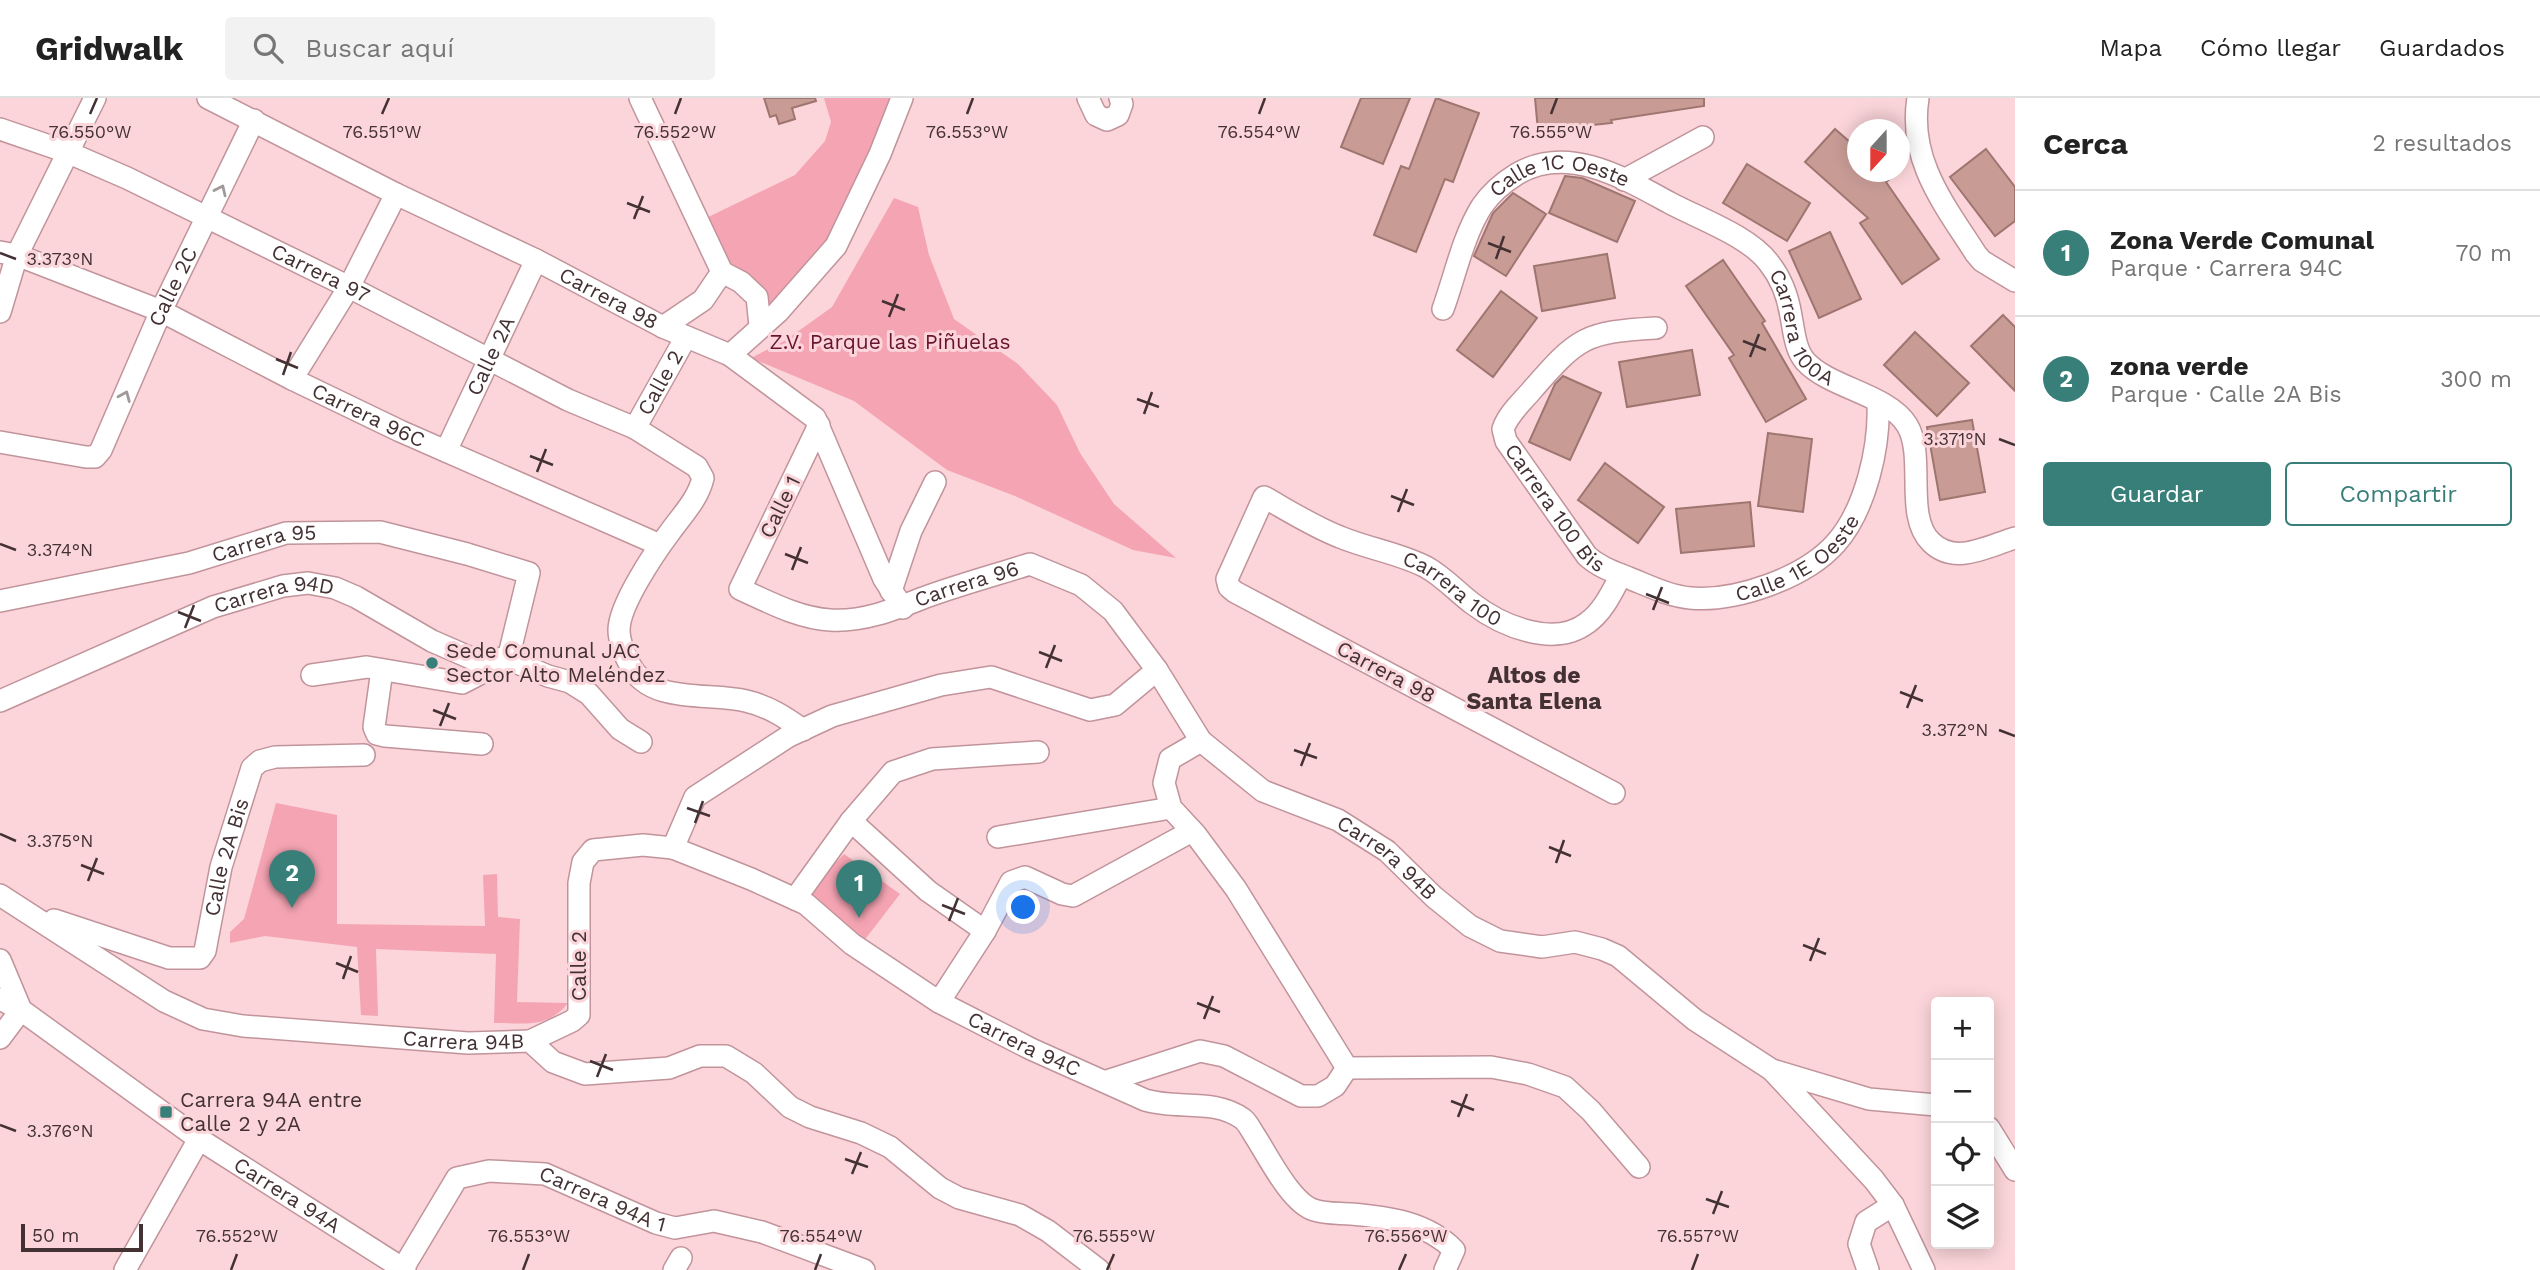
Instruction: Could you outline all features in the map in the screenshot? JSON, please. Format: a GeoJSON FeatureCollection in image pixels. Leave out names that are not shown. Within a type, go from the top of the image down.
{"type":"FeatureCollection","features":[{"type":"Feature","properties":{"kind":"street"},"geometry":{"type":"LineString","coordinates":[[0,312],[8,253],[95,98]]}},
{"type":"Feature","properties":{"kind":"street","name":"Carrera 98"},"geometry":{"type":"LineString","coordinates":[[208,98],[396,194],[537,260],[663,327],[730,355],[815,418],[897,599]]}},
{"type":"Feature","properties":{"kind":"street"},"geometry":{"type":"LineString","coordinates":[[640,98],[722,272],[741,282],[757,297],[785,304]]}},
{"type":"Feature","properties":{"kind":"street"},"geometry":{"type":"LineString","coordinates":[[730,355],[785,304],[835,246],[880,154],[902,98]]}},
{"type":"Feature","properties":{"kind":"street"},"geometry":{"type":"LineString","coordinates":[[1091,100],[1093,111],[1101,119],[1113,118],[1121,110],[1121,98]]}},
{"type":"Feature","properties":{"kind":"street"},"geometry":{"type":"LineString","coordinates":[[1918,98],[1916,135],[1919,151],[1932,181],[1976,254],[1982,261],[2015,281]]}},
{"type":"Feature","properties":{"kind":"street","name":"Calle 2C"},"geometry":{"type":"LineString","coordinates":[[0,442],[95,457],[101,450],[161,311],[254,120]]}},
{"type":"Feature","properties":{"kind":"street","name":"Carrera 97"},"geometry":{"type":"LineString","coordinates":[[0,129],[67,152],[127,178],[349,287],[568,400],[635,428],[697,467],[703,478],[699,493],[660,545]]}},
{"type":"Feature","properties":{"kind":"street","name":"Calle 1C Oeste"},"geometry":{"type":"LineString","coordinates":[[1443,309],[1478,213],[1504,182],[1528,168],[1567,162],[1595,167],[1625,180],[1703,137]]}},
{"type":"Feature","properties":{"kind":"street","name":"Carrera 100A"},"geometry":{"type":"LineString","coordinates":[[1625,180],[1759,252],[1780,280],[1789,304],[1798,348],[1805,362],[1898,415],[1909,429],[1914,446],[1921,523],[1927,537],[1939,549],[1955,555],[1964,554],[2015,538]]}},
{"type":"Feature","properties":{"kind":"street"},"geometry":{"type":"LineString","coordinates":[[292,379],[349,287],[396,194]]}},
{"type":"Feature","properties":{"kind":"street","name":"Carrera 96C"},"geometry":{"type":"LineString","coordinates":[[8,253],[161,311],[292,379],[446,451],[660,545]]}},
{"type":"Feature","properties":{"kind":"street","name":"Calle 2A"},"geometry":{"type":"LineString","coordinates":[[446,451],[537,260]]}},
{"type":"Feature","properties":{"kind":"street"},"geometry":{"type":"LineString","coordinates":[[663,327],[703,300],[722,272]]}},
{"type":"Feature","properties":{"kind":"street"},"geometry":{"type":"LineString","coordinates":[[757,297],[760,326]]}},
{"type":"Feature","properties":{"kind":"street","name":"Carrera 100 Bis"},"geometry":{"type":"LineString","coordinates":[[1621,575],[1604,568],[1587,556],[1506,440],[1503,429],[1510,415],[1562,356],[1581,341],[1613,331],[1656,328]]}},
{"type":"Feature","properties":{"kind":"street","name":"Calle 2"},"geometry":{"type":"LineString","coordinates":[[635,428],[686,337]]}},
{"type":"Feature","properties":{"kind":"street","name":"Calle 1E Oeste"},"geometry":{"type":"LineString","coordinates":[[1621,575],[1674,595],[1713,597],[1748,591],[1779,581],[1818,559],[1838,541],[1859,502],[1874,458],[1878,402]]}},
{"type":"Feature","properties":{"kind":"street","name":"Calle 1"},"geometry":{"type":"LineString","coordinates":[[740,589],[819,425]]}},
{"type":"Feature","properties":{"kind":"street"},"geometry":{"type":"LineString","coordinates":[[897,599],[911,531],[935,481]]}},
{"type":"Feature","properties":{"kind":"street","name":"Carrera 100"},"geometry":{"type":"LineString","coordinates":[[1232,590],[1227,583],[1228,574],[1264,497],[1342,538],[1400,556],[1427,568],[1483,611],[1531,632],[1556,634],[1573,631],[1587,624],[1606,602],[1621,575]]}},
{"type":"Feature","properties":{"kind":"street","name":"Carrera 95"},"geometry":{"type":"LineString","coordinates":[[0,601],[189,563],[286,533],[380,532],[529,573],[508,659]]}},
{"type":"Feature","properties":{"kind":"street"},"geometry":{"type":"LineString","coordinates":[[660,545],[624,609],[619,630],[625,657],[636,677],[654,688],[747,701],[779,713],[803,730]]}},
{"type":"Feature","properties":{"kind":"street","name":"Carrera 96"},"geometry":{"type":"LineString","coordinates":[[740,589],[789,612],[830,620],[864,618],[897,599],[923,598],[1030,564],[1081,585],[1113,611],[1157,670],[1201,741]]}},
{"type":"Feature","properties":{"kind":"street","name":"Carrera 94D"},"geometry":{"type":"LineString","coordinates":[[0,701],[213,607],[283,586],[308,583],[356,597],[432,641],[471,658],[508,659]]}},
{"type":"Feature","properties":{"kind":"street","name":"Carrera 98"},"geometry":{"type":"LineString","coordinates":[[1232,590],[1614,793]]}},
{"type":"Feature","properties":{"kind":"street"},"geometry":{"type":"LineString","coordinates":[[312,675],[367,667],[462,682],[508,659],[569,682],[589,694],[620,729],[641,742]]}},
{"type":"Feature","properties":{"kind":"street"},"geometry":{"type":"LineString","coordinates":[[382,670],[373,727],[377,734],[482,744]]}},
{"type":"Feature","properties":{"kind":"street"},"geometry":{"type":"LineString","coordinates":[[673,848],[695,797],[789,736],[832,716],[941,685],[991,677],[1090,710],[1115,705],[1157,670]]}},
{"type":"Feature","properties":{"kind":"street"},"geometry":{"type":"LineString","coordinates":[[1201,741],[1170,759],[1164,782],[1171,808],[1236,889],[1347,1068]]}},
{"type":"Feature","properties":{"kind":"street","name":"Carrera 94B"},"geometry":{"type":"LineString","coordinates":[[1201,741],[1263,791],[1338,820],[1388,851],[1434,897],[1470,926],[1500,941],[1542,947],[1575,942],[1602,949],[1618,956],[1695,1020],[1772,1070],[1868,1099],[1931,1105]]}},
{"type":"Feature","properties":{"kind":"street"},"geometry":{"type":"LineString","coordinates":[[795,899],[851,821],[893,772],[932,760],[1038,752]]}},
{"type":"Feature","properties":{"kind":"street","name":"Calle 2A Bis"},"geometry":{"type":"LineString","coordinates":[[25,911],[169,958],[200,958],[205,951],[221,867],[252,768],[260,761],[275,757],[364,755]]}},
{"type":"Feature","properties":{"kind":"street"},"geometry":{"type":"LineString","coordinates":[[998,837],[1171,808]]}},
{"type":"Feature","properties":{"kind":"street"},"geometry":{"type":"LineString","coordinates":[[851,821],[928,891],[985,931]]}},
{"type":"Feature","properties":{"kind":"street"},"geometry":{"type":"LineString","coordinates":[[939,1002],[985,931],[1011,882],[1025,877],[1062,894],[1073,896],[1192,831]]}},
{"type":"Feature","properties":{"kind":"street","name":"Carrera 94C"},"geometry":{"type":"LineString","coordinates":[[583,862],[593,850],[643,845],[673,848],[806,904],[852,944],[939,1002],[1031,1049],[1145,1100],[1163,1105],[1227,1110],[1245,1121],[1296,1198],[1312,1210],[1379,1216],[1415,1225],[1445,1240],[1454,1250],[1445,1270]]}},
{"type":"Feature","properties":{"kind":"street","name":"Calle 2"},"geometry":{"type":"LineString","coordinates":[[530,1041],[579,1015],[579,883],[583,862]]}},
{"type":"Feature","properties":{"kind":"street","name":"Carrera 94B"},"geometry":{"type":"LineString","coordinates":[[0,895],[164,1001],[203,1019],[243,1026],[455,1042],[530,1041],[553,1062],[585,1074],[669,1068],[699,1055],[726,1056],[754,1073],[790,1107],[810,1118],[862,1133],[890,1147],[940,1188],[959,1198],[1020,1215],[1048,1231],[1099,1270]]}},
{"type":"Feature","properties":{"kind":"street"},"geometry":{"type":"LineString","coordinates":[[0,960],[21,1010],[0,1038]]}},
{"type":"Feature","properties":{"kind":"street","name":"Carrera 94A"},"geometry":{"type":"LineString","coordinates":[[0,999],[21,1010],[199,1139],[403,1270]]}},
{"type":"Feature","properties":{"kind":"street"},"geometry":{"type":"LineString","coordinates":[[1107,1081],[1200,1051],[1224,1056],[1301,1096],[1318,1096],[1335,1086],[1347,1068]]}},
{"type":"Feature","properties":{"kind":"street"},"geometry":{"type":"LineString","coordinates":[[1347,1068],[1491,1068],[1528,1074],[1565,1087],[1591,1111],[1639,1167]]}},
{"type":"Feature","properties":{"kind":"street"},"geometry":{"type":"LineString","coordinates":[[1772,1070],[1874,1180],[1893,1205],[1924,1270]]}},
{"type":"Feature","properties":{"kind":"street"},"geometry":{"type":"LineString","coordinates":[[1994,1136],[2015,1170]]}},
{"type":"Feature","properties":{"kind":"street"},"geometry":{"type":"LineString","coordinates":[[125,1270],[199,1139]]}},
{"type":"Feature","properties":{"kind":"street","name":"Carrera 94A 1"},"geometry":{"type":"LineString","coordinates":[[403,1270],[457,1178],[489,1171],[545,1174],[656,1223],[675,1228],[714,1221],[762,1232],[864,1270]]}},
{"type":"Feature","properties":{"kind":"street"},"geometry":{"type":"LineString","coordinates":[[1868,1270],[1859,1244],[1866,1222],[1893,1205]]}},
{"type":"Feature","properties":{"kind":"green space"},"geometry":{"type":"Polygon","coordinates":[[[824,98],[897,98],[834,245],[761,323],[758,298],[723,270],[700,221],[795,175],[825,141],[831,122],[824,98]]]}},
{"type":"Feature","properties":{"kind":"green space","name":"Z.V. Parque las Piñuelas"},"geometry":{"type":"Polygon","coordinates":[[[894,198],[918,207],[929,255],[954,319],[1018,364],[1057,405],[1080,453],[1114,504],[1176,558],[1133,550],[1015,496],[947,470],[854,401],[751,358],[786,340],[832,307],[894,198]]]}},
{"type":"Feature","properties":{"kind":"green space"},"geometry":{"type":"Polygon","coordinates":[[[276,803],[337,815],[337,924],[485,926],[483,875],[497,874],[498,917],[520,919],[517,1002],[568,1003],[544,1021],[526,1024],[494,1023],[496,954],[376,949],[378,1016],[361,1015],[357,947],[265,936],[230,943],[230,932],[244,919],[276,803]]]}},
{"type":"Feature","properties":{"kind":"green space"},"geometry":{"type":"Polygon","coordinates":[[[844,854],[900,894],[863,942],[807,892],[844,854]]]}},
{"type":"Feature","properties":{"kind":"building"},"geometry":{"type":"Polygon","coordinates":[[[764,98],[815,98],[816,101],[792,108],[795,119],[779,124],[776,115],[770,117],[764,98]]]}},
{"type":"Feature","properties":{"kind":"building"},"geometry":{"type":"Polygon","coordinates":[[[1361,98],[1410,98],[1383,164],[1341,147],[1361,98]]]}},
{"type":"Feature","properties":{"kind":"building"},"geometry":{"type":"Polygon","coordinates":[[[1436,98],[1479,113],[1453,182],[1445,179],[1416,252],[1374,235],[1401,166],[1409,169],[1436,98]]]}},
{"type":"Feature","properties":{"kind":"building"},"geometry":{"type":"Polygon","coordinates":[[[1535,98],[1704,98],[1704,106],[1611,120],[1612,123],[1538,131],[1535,98]]]}},
{"type":"Feature","properties":{"kind":"building"},"geometry":{"type":"Polygon","coordinates":[[[1835,129],[1847,139],[1847,182],[1886,182],[1939,259],[1902,284],[1860,223],[1868,218],[1805,162],[1835,129]]]}},
{"type":"Feature","properties":{"kind":"building"},"geometry":{"type":"Polygon","coordinates":[[[1986,149],[2015,187],[2015,221],[1995,236],[1950,177],[1986,149]]]}},
{"type":"Feature","properties":{"kind":"building"},"geometry":{"type":"Polygon","coordinates":[[[1747,164],[1810,203],[1787,241],[1723,203],[1747,164]]]}},
{"type":"Feature","properties":{"kind":"building"},"geometry":{"type":"Polygon","coordinates":[[[1565,176],[1582,178],[1635,201],[1617,242],[1549,213],[1565,176]]]}},
{"type":"Feature","properties":{"kind":"building"},"geometry":{"type":"Polygon","coordinates":[[[1513,193],[1546,214],[1506,276],[1474,256],[1493,213],[1513,193]]]}},
{"type":"Feature","properties":{"kind":"building"},"geometry":{"type":"Polygon","coordinates":[[[1830,232],[1861,299],[1819,318],[1789,251],[1830,232]]]}},
{"type":"Feature","properties":{"kind":"building"},"geometry":{"type":"Polygon","coordinates":[[[1607,254],[1615,298],[1542,311],[1534,266],[1607,254]]]}},
{"type":"Feature","properties":{"kind":"building"},"geometry":{"type":"Polygon","coordinates":[[[1723,260],[1765,321],[1762,323],[1806,399],[1766,422],[1729,358],[1734,355],[1686,286],[1723,260]]]}},
{"type":"Feature","properties":{"kind":"building"},"geometry":{"type":"Polygon","coordinates":[[[1501,291],[1537,318],[1493,377],[1457,350],[1501,291]]]}},
{"type":"Feature","properties":{"kind":"building"},"geometry":{"type":"Polygon","coordinates":[[[2003,315],[2015,327],[2015,391],[1971,346],[2003,315]]]}},
{"type":"Feature","properties":{"kind":"building"},"geometry":{"type":"Polygon","coordinates":[[[1915,332],[1969,383],[1937,416],[1884,365],[1915,332]]]}},
{"type":"Feature","properties":{"kind":"building"},"geometry":{"type":"Polygon","coordinates":[[[1692,350],[1700,395],[1627,407],[1619,362],[1692,350]]]}},
{"type":"Feature","properties":{"kind":"building"},"geometry":{"type":"Polygon","coordinates":[[[1563,376],[1601,393],[1570,460],[1529,442],[1555,384],[1563,376]]]}},
{"type":"Feature","properties":{"kind":"building"},"geometry":{"type":"Polygon","coordinates":[[[1972,420],[1985,492],[1940,500],[1927,427],[1972,420]]]}},
{"type":"Feature","properties":{"kind":"building"},"geometry":{"type":"Polygon","coordinates":[[[1768,433],[1812,439],[1803,512],[1758,506],[1768,433]]]}},
{"type":"Feature","properties":{"kind":"building"},"geometry":{"type":"Polygon","coordinates":[[[1605,463],[1664,507],[1638,543],[1578,500],[1605,463]]]}},
{"type":"Feature","properties":{"kind":"building"},"geometry":{"type":"Polygon","coordinates":[[[1750,502],[1754,546],[1681,553],[1676,509],[1750,502]]]}},
{"type":"Feature","properties":{"kind":"place","name":"Sede Comunal JAC Sector Alto Meléndez"},"geometry":{"type":"Point","coordinates":[432,663]}},
{"type":"Feature","properties":{"kind":"place","name":"zona verde"},"geometry":{"type":"Point","coordinates":[292,908]}},
{"type":"Feature","properties":{"kind":"place","name":"Zona Verde Comunal"},"geometry":{"type":"Point","coordinates":[859,918]}},
{"type":"Feature","properties":{"kind":"place","name":"Carrera 94A entre Calle 2 y 2A"},"geometry":{"type":"Point","coordinates":[166,1112]}},
{"type":"Feature","properties":{"kind":"district","name":"Altos de Santa Elena"},"geometry":{"type":"Point","coordinates":[1534,688]}}]}
